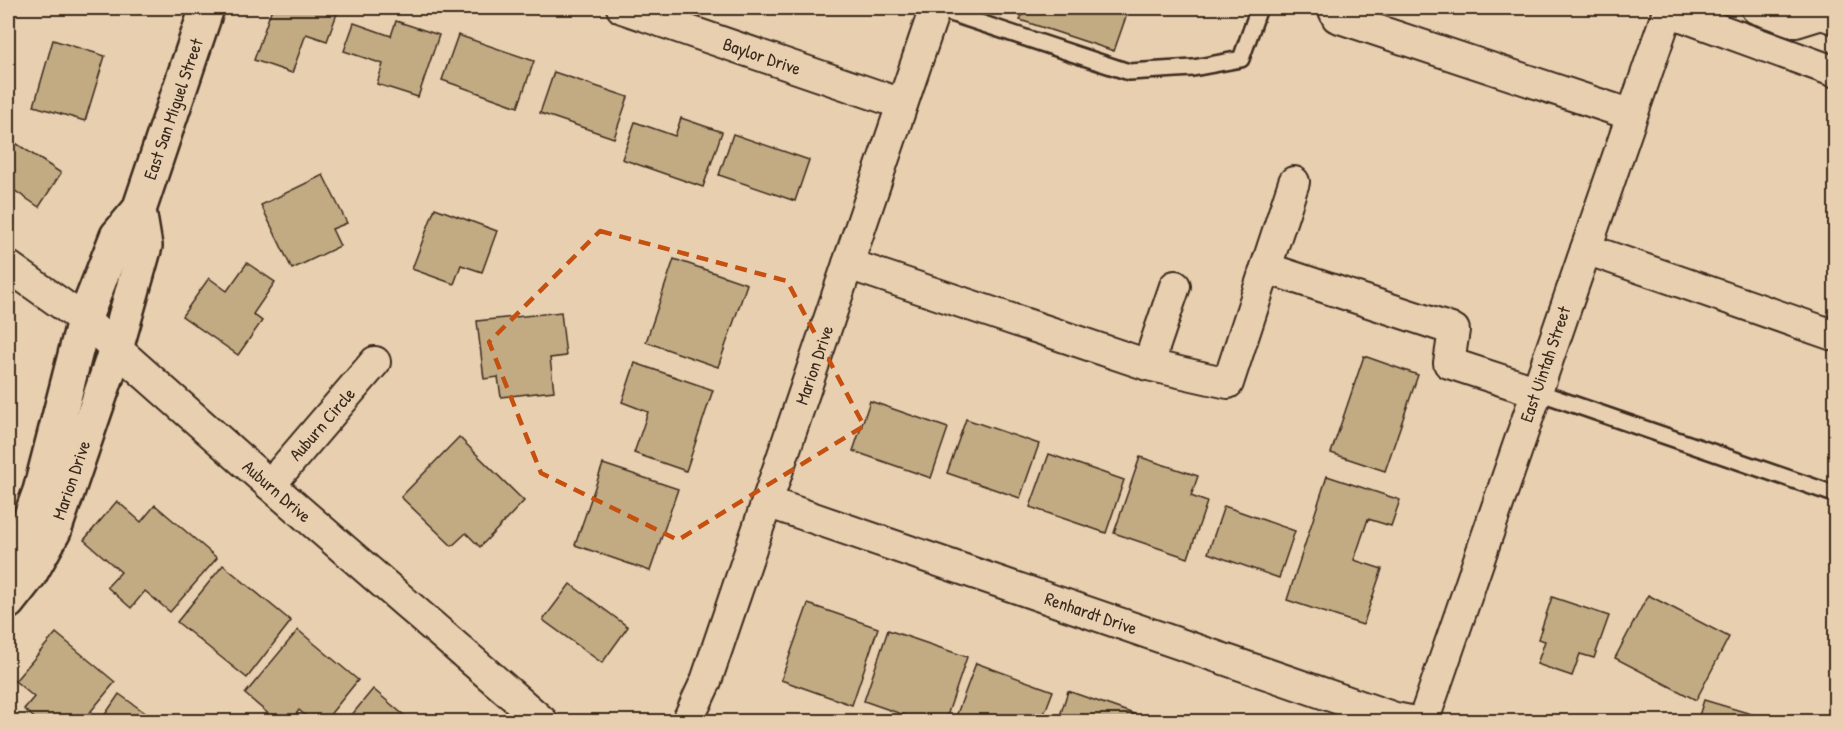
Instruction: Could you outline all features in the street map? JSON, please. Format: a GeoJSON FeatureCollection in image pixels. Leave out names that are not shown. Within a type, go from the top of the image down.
{"type":"FeatureCollection","features":[{"type":"Feature","properties":{"kind":"street","name":"East San Miguel Street"},"geometry":{"type":"LineString","coordinates":[[84,320],[117,236],[139,210],[207,8]]}},
{"type":"Feature","properties":{"kind":"street","name":"Baylor Drive"},"geometry":{"type":"LineString","coordinates":[[622,8],[902,104]]}},
{"type":"Feature","properties":{"kind":"street","name":"Marion Drive"},"geometry":{"type":"LineString","coordinates":[[687,722],[706,681],[935,8]]}},
{"type":"Feature","properties":{"kind":"street"},"geometry":{"type":"LineString","coordinates":[[1333,8],[1337,17],[1632,116]]}},
{"type":"Feature","properties":{"kind":"street"},"geometry":{"type":"LineString","coordinates":[[1756,8],[1796,22],[1822,14],[1836,19]]}},
{"type":"Feature","properties":{"kind":"street"},"geometry":{"type":"LineString","coordinates":[[1669,9],[1836,72]]}},
{"type":"Feature","properties":{"kind":"street","name":"East Uintah Street"},"geometry":{"type":"LineString","coordinates":[[1423,722],[1535,391],[1669,9]]}},
{"type":"Feature","properties":{"kind":"street"},"geometry":{"type":"LineString","coordinates":[[848,264],[1148,364],[1228,383],[1294,182]]}},
{"type":"Feature","properties":{"kind":"street","name":"East San Miguel Street"},"geometry":{"type":"LineString","coordinates":[[116,349],[145,246],[139,210]]}},
{"type":"Feature","properties":{"kind":"street"},"geometry":{"type":"LineString","coordinates":[[1586,249],[1836,336]]}},
{"type":"Feature","properties":{"kind":"street","name":"Auburn Drive"},"geometry":{"type":"LineString","coordinates":[[8,266],[84,320],[543,722]]}},
{"type":"Feature","properties":{"kind":"street"},"geometry":{"type":"LineString","coordinates":[[1266,268],[1454,330],[1449,363],[1535,391]]}},
{"type":"Feature","properties":{"kind":"street"},"geometry":{"type":"LineString","coordinates":[[1148,364],[1175,286]]}},
{"type":"Feature","properties":{"kind":"street","name":"Marion Drive"},"geometry":{"type":"LineString","coordinates":[[8,560],[25,532],[40,491],[84,320]]}},
{"type":"Feature","properties":{"kind":"street","name":"Marion Drive"},"geometry":{"type":"LineString","coordinates":[[8,602],[30,574],[54,531],[116,349]]}},
{"type":"Feature","properties":{"kind":"street","name":"Auburn Circle"},"geometry":{"type":"LineString","coordinates":[[270,485],[375,362]]}},
{"type":"Feature","properties":{"kind":"street","name":"Renhardt Drive"},"geometry":{"type":"LineString","coordinates":[[767,502],[1395,718],[1415,722]]}},
{"type":"Feature","properties":{"kind":"lane"},"geometry":{"type":"LineString","coordinates":[[935,8],[1129,72],[1192,68],[1241,59],[1259,8]]}},
{"type":"Feature","properties":{"kind":"lane"},"geometry":{"type":"LineString","coordinates":[[1535,391],[1834,494]]}},
{"type":"Feature","properties":{"kind":"highlighted area"},"geometry":{"type":"Polygon","coordinates":[[[600,231],[787,281],[864,426],[678,540],[541,473],[489,342],[600,231]]]}},
{"type":"Feature","properties":{"kind":"building"},"geometry":{"type":"Polygon","coordinates":[[[272,8],[339,8],[327,41],[306,34],[292,73],[254,60],[272,8]]]}},
{"type":"Feature","properties":{"kind":"building"},"geometry":{"type":"Polygon","coordinates":[[[1025,8],[1129,8],[1114,51],[1020,20],[1025,8]]]}},
{"type":"Feature","properties":{"kind":"building"},"geometry":{"type":"Polygon","coordinates":[[[396,21],[439,35],[418,97],[377,84],[383,64],[344,51],[354,23],[391,36],[396,21]]]}},
{"type":"Feature","properties":{"kind":"building"},"geometry":{"type":"Polygon","coordinates":[[[458,35],[534,61],[518,107],[442,80],[458,35]]]}},
{"type":"Feature","properties":{"kind":"building"},"geometry":{"type":"Polygon","coordinates":[[[53,40],[105,56],[85,121],[34,106],[53,40]]]}},
{"type":"Feature","properties":{"kind":"building"},"geometry":{"type":"Polygon","coordinates":[[[554,72],[628,97],[614,138],[540,113],[554,72]]]}},
{"type":"Feature","properties":{"kind":"building"},"geometry":{"type":"Polygon","coordinates":[[[681,118],[722,132],[703,187],[622,159],[635,122],[675,136],[681,118]]]}},
{"type":"Feature","properties":{"kind":"building"},"geometry":{"type":"Polygon","coordinates":[[[733,134],[809,160],[795,201],[719,175],[733,134]]]}},
{"type":"Feature","properties":{"kind":"building"},"geometry":{"type":"Polygon","coordinates":[[[8,138],[61,173],[39,207],[8,186],[8,138]]]}},
{"type":"Feature","properties":{"kind":"building"},"geometry":{"type":"Polygon","coordinates":[[[323,175],[347,223],[332,229],[340,246],[292,269],[261,205],[323,175]]]}},
{"type":"Feature","properties":{"kind":"building"},"geometry":{"type":"Polygon","coordinates":[[[435,208],[497,231],[482,272],[461,265],[454,284],[412,269],[435,208]]]}},
{"type":"Feature","properties":{"kind":"building"},"geometry":{"type":"Polygon","coordinates":[[[674,259],[747,284],[718,367],[646,342],[674,259]]]}},
{"type":"Feature","properties":{"kind":"building"},"geometry":{"type":"Polygon","coordinates":[[[247,263],[275,282],[253,314],[262,321],[238,355],[182,316],[209,278],[227,291],[247,263]]]}},
{"type":"Feature","properties":{"kind":"building"},"geometry":{"type":"Polygon","coordinates":[[[561,312],[566,356],[550,358],[554,391],[501,397],[498,377],[484,379],[477,321],[561,312]]]}},
{"type":"Feature","properties":{"kind":"building"},"geometry":{"type":"Polygon","coordinates":[[[1364,356],[1418,375],[1385,471],[1331,453],[1364,356]]]}},
{"type":"Feature","properties":{"kind":"building"},"geometry":{"type":"Polygon","coordinates":[[[635,363],[713,390],[686,471],[634,453],[648,412],[622,402],[635,363]]]}},
{"type":"Feature","properties":{"kind":"building"},"geometry":{"type":"Polygon","coordinates":[[[870,401],[948,428],[931,478],[853,451],[870,401]]]}},
{"type":"Feature","properties":{"kind":"building"},"geometry":{"type":"Polygon","coordinates":[[[966,419],[1039,444],[1020,498],[947,473],[966,419]]]}},
{"type":"Feature","properties":{"kind":"building"},"geometry":{"type":"Polygon","coordinates":[[[459,437],[524,501],[480,547],[466,533],[452,546],[401,497],[459,437]]]}},
{"type":"Feature","properties":{"kind":"building"},"geometry":{"type":"Polygon","coordinates":[[[1049,454],[1124,480],[1106,533],[1030,507],[1049,454]]]}},
{"type":"Feature","properties":{"kind":"building"},"geometry":{"type":"Polygon","coordinates":[[[1140,457],[1198,476],[1191,496],[1207,502],[1188,558],[1114,533],[1140,457]]]}},
{"type":"Feature","properties":{"kind":"building"},"geometry":{"type":"Polygon","coordinates":[[[603,464],[678,489],[650,571],[575,545],[603,464]]]}},
{"type":"Feature","properties":{"kind":"building"},"geometry":{"type":"Polygon","coordinates":[[[1327,476],[1400,500],[1391,526],[1368,519],[1354,560],[1382,569],[1363,625],[1287,600],[1327,476]]]}},
{"type":"Feature","properties":{"kind":"building"},"geometry":{"type":"Polygon","coordinates":[[[117,501],[141,522],[155,505],[217,558],[170,612],[145,591],[131,608],[107,587],[121,572],[84,540],[117,501]]]}},
{"type":"Feature","properties":{"kind":"building"},"geometry":{"type":"Polygon","coordinates":[[[1224,506],[1295,531],[1279,578],[1208,553],[1224,506]]]}},
{"type":"Feature","properties":{"kind":"building"},"geometry":{"type":"Polygon","coordinates":[[[223,565],[291,621],[247,678],[177,622],[223,565]]]}},
{"type":"Feature","properties":{"kind":"building"},"geometry":{"type":"Polygon","coordinates":[[[570,584],[628,627],[602,663],[543,620],[570,584]]]}},
{"type":"Feature","properties":{"kind":"building"},"geometry":{"type":"Polygon","coordinates":[[[1648,595],[1729,637],[1696,700],[1615,658],[1648,595]]]}},
{"type":"Feature","properties":{"kind":"building"},"geometry":{"type":"Polygon","coordinates":[[[1552,597],[1609,616],[1594,658],[1580,654],[1572,676],[1537,664],[1545,641],[1538,639],[1552,597]]]}},
{"type":"Feature","properties":{"kind":"building"},"geometry":{"type":"Polygon","coordinates":[[[808,604],[878,628],[852,705],[781,680],[808,604]]]}},
{"type":"Feature","properties":{"kind":"building"},"geometry":{"type":"Polygon","coordinates":[[[298,630],[358,680],[324,722],[313,722],[299,710],[290,722],[278,722],[245,694],[298,630]]]}},
{"type":"Feature","properties":{"kind":"building"},"geometry":{"type":"Polygon","coordinates":[[[888,630],[967,657],[945,722],[924,722],[864,701],[888,630]]]}},
{"type":"Feature","properties":{"kind":"building"},"geometry":{"type":"Polygon","coordinates":[[[56,633],[115,682],[82,722],[39,722],[24,709],[34,697],[15,681],[56,633]]]}},
{"type":"Feature","properties":{"kind":"building"},"geometry":{"type":"Polygon","coordinates":[[[976,663],[1053,691],[1041,722],[954,722],[976,663]]]}},
{"type":"Feature","properties":{"kind":"building"},"geometry":{"type":"Polygon","coordinates":[[[373,689],[412,722],[346,722],[373,689]]]}},
{"type":"Feature","properties":{"kind":"building"},"geometry":{"type":"Polygon","coordinates":[[[1068,691],[1134,714],[1131,722],[1058,722],[1068,691]]]}},
{"type":"Feature","properties":{"kind":"building"},"geometry":{"type":"Polygon","coordinates":[[[119,694],[158,722],[100,722],[119,694]]]}},
{"type":"Feature","properties":{"kind":"building"},"geometry":{"type":"Polygon","coordinates":[[[1704,700],[1768,719],[1767,722],[1697,722],[1704,700]]]}}]}
